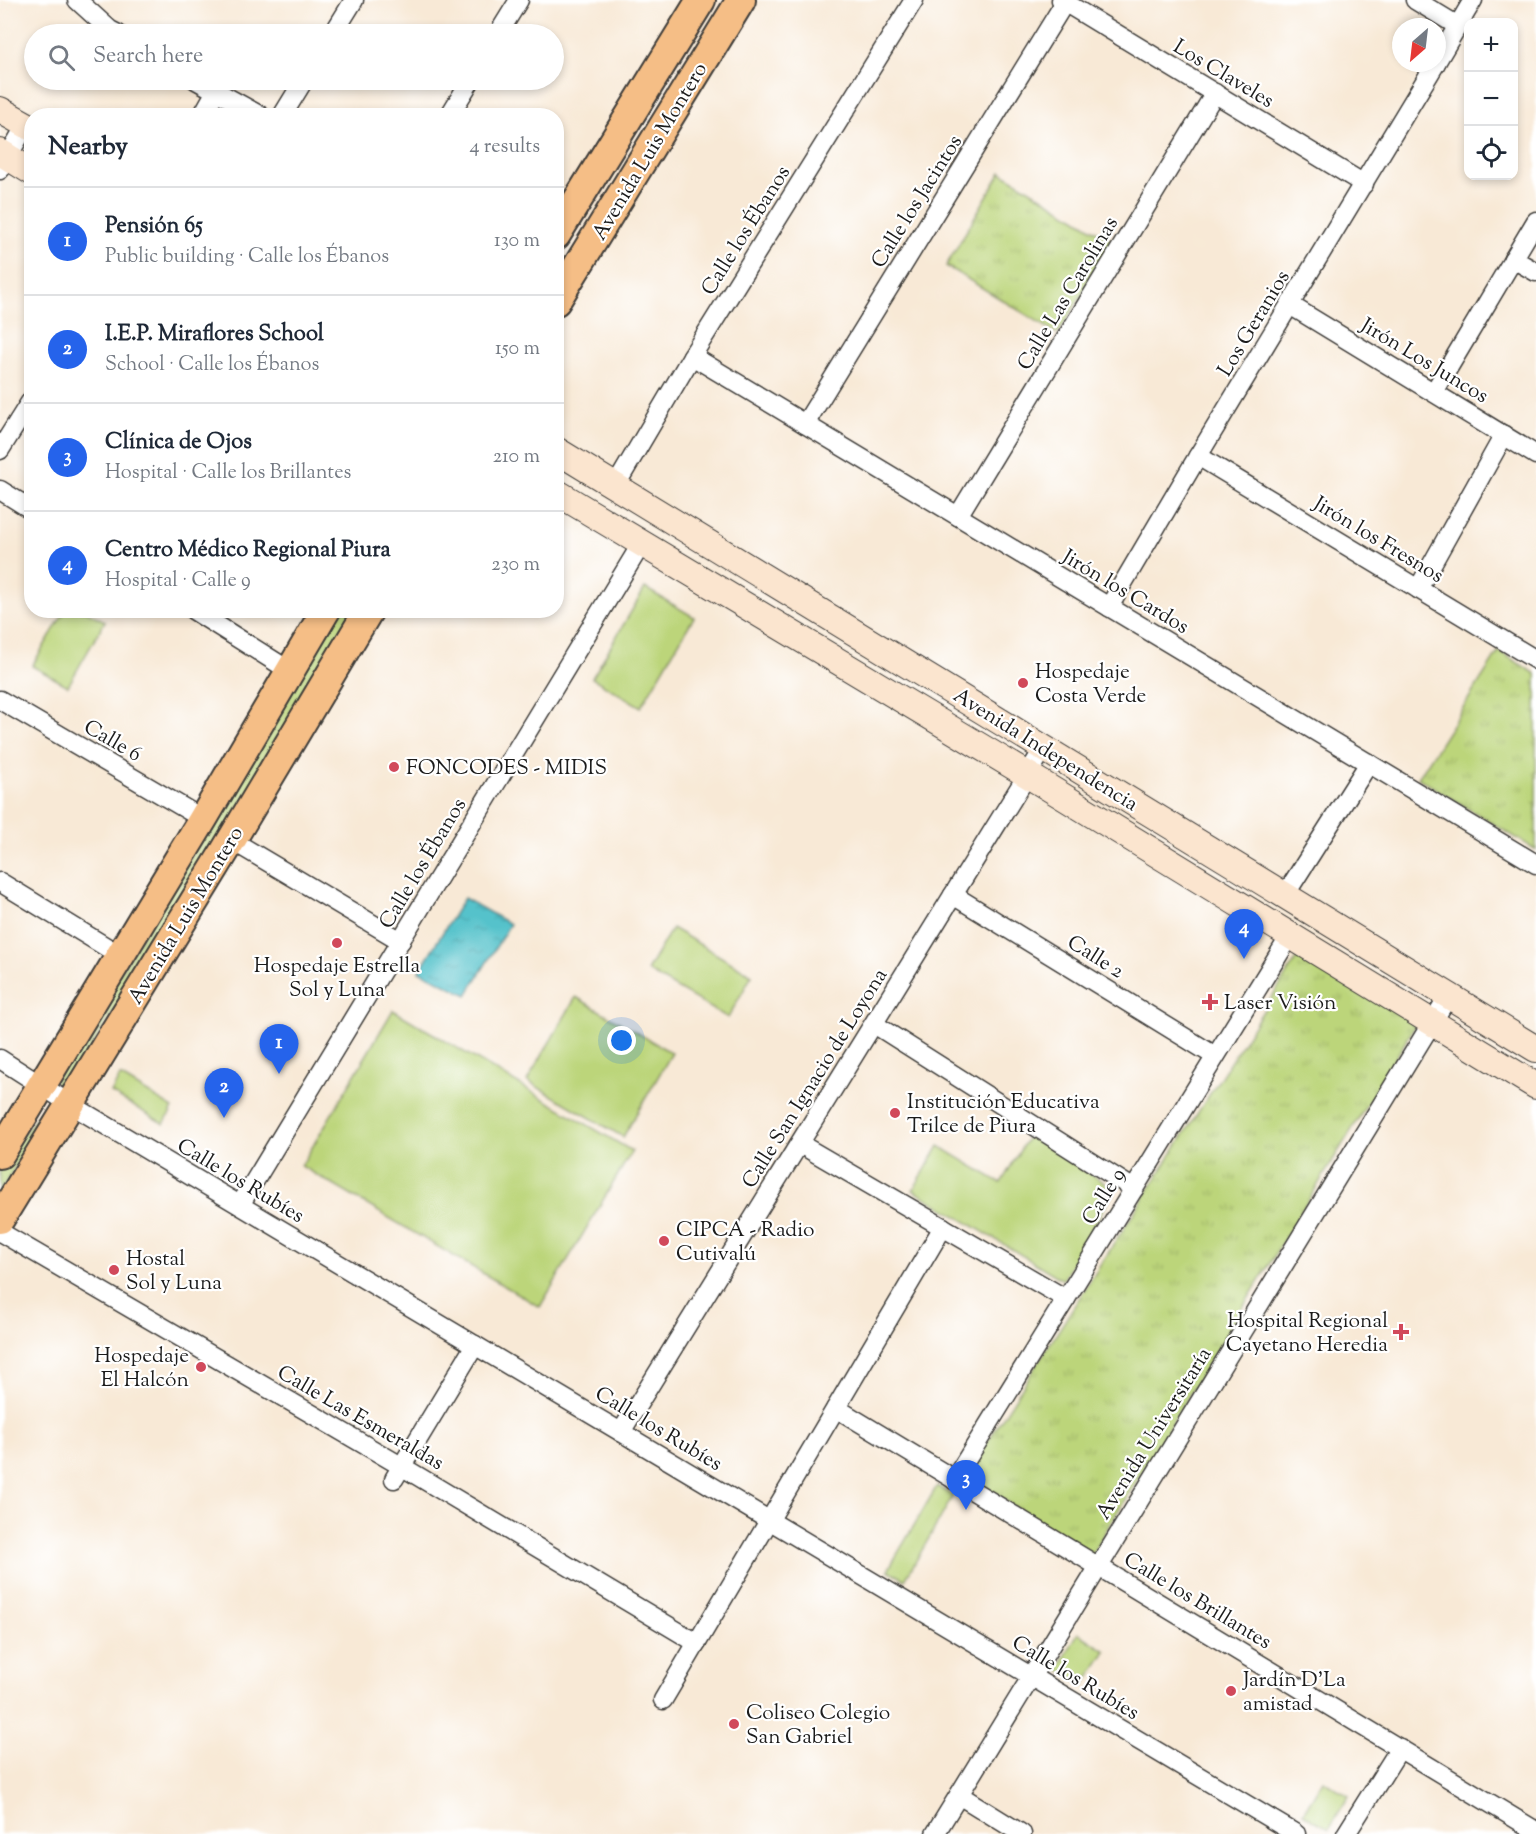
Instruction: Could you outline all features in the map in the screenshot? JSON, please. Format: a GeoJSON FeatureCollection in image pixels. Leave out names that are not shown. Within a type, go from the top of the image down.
{"type":"FeatureCollection","features":[{"type":"Feature","properties":{"kind":"main road","name":"Avenida Luis Montero"},"geometry":{"type":"LineString","coordinates":[[564,222],[701,0]]}},
{"type":"Feature","properties":{"kind":"main road","name":"Avenida Luis Montero"},"geometry":{"type":"LineString","coordinates":[[564,288],[741,0]]}},
{"type":"Feature","properties":{"kind":"main road"},"geometry":{"type":"LineString","coordinates":[[0,110],[24,124]]}},
{"type":"Feature","properties":{"kind":"main road"},"geometry":{"type":"LineString","coordinates":[[3,160],[24,169]]}},
{"type":"Feature","properties":{"kind":"main road","name":"Avenida Independencia"},"geometry":{"type":"LineString","coordinates":[[564,455],[1536,1048]]}},
{"type":"Feature","properties":{"kind":"main road","name":"Avenida Independencia"},"geometry":{"type":"LineString","coordinates":[[564,497],[1028,775],[1536,1086]]}},
{"type":"Feature","properties":{"kind":"main road","name":"Avenida Luis Montero"},"geometry":{"type":"LineString","coordinates":[[0,1154],[121,956],[321,618]]}},
{"type":"Feature","properties":{"kind":"main road","name":"Avenida Luis Montero"},"geometry":{"type":"LineString","coordinates":[[0,1219],[364,618]]}},
{"type":"Feature","properties":{"kind":"street"},"geometry":{"type":"LineString","coordinates":[[77,0],[104,24]]}},
{"type":"Feature","properties":{"kind":"street"},"geometry":{"type":"LineString","coordinates":[[339,24],[354,0]]}},
{"type":"Feature","properties":{"kind":"street"},"geometry":{"type":"LineString","coordinates":[[504,24],[519,0]]}},
{"type":"Feature","properties":{"kind":"street","name":"Calle los Ébanos"},"geometry":{"type":"LineString","coordinates":[[616,485],[692,356],[914,0]]}},
{"type":"Feature","properties":{"kind":"street"},"geometry":{"type":"LineString","coordinates":[[1415,0],[1458,26]]}},
{"type":"Feature","properties":{"kind":"street","name":"Los Geranios"},"geometry":{"type":"LineString","coordinates":[[1446,46],[1473,0]]}},
{"type":"Feature","properties":{"kind":"street","name":"Los Claveles"},"geometry":{"type":"LineString","coordinates":[[1063,1],[1364,184]]}},
{"type":"Feature","properties":{"kind":"street","name":"Calle los Jacintos"},"geometry":{"type":"LineString","coordinates":[[805,424],[1063,1]]}},
{"type":"Feature","properties":{"kind":"street","name":"Los Geranios"},"geometry":{"type":"LineString","coordinates":[[1109,607],[1430,72]]}},
{"type":"Feature","properties":{"kind":"street"},"geometry":{"type":"LineString","coordinates":[[287,108],[298,90]]}},
{"type":"Feature","properties":{"kind":"street"},"geometry":{"type":"LineString","coordinates":[[454,108],[465,90]]}},
{"type":"Feature","properties":{"kind":"street"},"geometry":{"type":"LineString","coordinates":[[206,108],[216,91],[247,108]]}},
{"type":"Feature","properties":{"kind":"street","name":"Calle Las Carolinas"},"geometry":{"type":"LineString","coordinates":[[958,516],[1215,93]]}},
{"type":"Feature","properties":{"kind":"street"},"geometry":{"type":"LineString","coordinates":[[3,160],[24,133]]}},
{"type":"Feature","properties":{"kind":"street"},"geometry":{"type":"LineString","coordinates":[[1434,392],[1536,221]]}},
{"type":"Feature","properties":{"kind":"street"},"geometry":{"type":"LineString","coordinates":[[1513,260],[1536,272]]}},
{"type":"Feature","properties":{"kind":"street","name":"Jirón Los Juncos"},"geometry":{"type":"LineString","coordinates":[[1290,305],[1536,455]]}},
{"type":"Feature","properties":{"kind":"street","name":"Jirón los Cardos"},"geometry":{"type":"LineString","coordinates":[[692,356],[1536,864]]}},
{"type":"Feature","properties":{"kind":"street"},"geometry":{"type":"LineString","coordinates":[[0,450],[24,412]]}},
{"type":"Feature","properties":{"kind":"street"},"geometry":{"type":"LineString","coordinates":[[1418,589],[1504,435]]}},
{"type":"Feature","properties":{"kind":"street","name":"Jirón los Fresnos"},"geometry":{"type":"LineString","coordinates":[[1198,456],[1536,660]]}},
{"type":"Feature","properties":{"kind":"street"},"geometry":{"type":"LineString","coordinates":[[0,490],[24,505]]}},
{"type":"Feature","properties":{"kind":"street","name":"Calle los Ébanos"},"geometry":{"type":"LineString","coordinates":[[240,1205],[642,543]]}},
{"type":"Feature","properties":{"kind":"street"},"geometry":{"type":"LineString","coordinates":[[206,618],[290,670]]}},
{"type":"Feature","properties":{"kind":"street","name":"Calle 6"},"geometry":{"type":"LineString","coordinates":[[0,700],[203,819]]}},
{"type":"Feature","properties":{"kind":"street","name":"Calle San Ignacio de Loyona"},"geometry":{"type":"LineString","coordinates":[[621,1432],[1044,748]]}},
{"type":"Feature","properties":{"kind":"street"},"geometry":{"type":"LineString","coordinates":[[1286,895],[1369,764]]}},
{"type":"Feature","properties":{"kind":"street"},"geometry":{"type":"LineString","coordinates":[[231,840],[401,940]]}},
{"type":"Feature","properties":{"kind":"street"},"geometry":{"type":"LineString","coordinates":[[0,882],[121,956]]}},
{"type":"Feature","properties":{"kind":"street","name":"Calle 2"},"geometry":{"type":"LineString","coordinates":[[953,895],[1215,1056]]}},
{"type":"Feature","properties":{"kind":"street","name":"Calle 9"},"geometry":{"type":"LineString","coordinates":[[954,1480],[1290,936]]}},
{"type":"Feature","properties":{"kind":"street","name":"Avenida Universitaría"},"geometry":{"type":"LineString","coordinates":[[935,1834],[1449,995]]}},
{"type":"Feature","properties":{"kind":"street"},"geometry":{"type":"LineString","coordinates":[[874,1024],[1134,1189]]}},
{"type":"Feature","properties":{"kind":"street","name":"Calle los Rubíes"},"geometry":{"type":"LineString","coordinates":[[0,1059],[70,1104],[1296,1834]]}},
{"type":"Feature","properties":{"kind":"street"},"geometry":{"type":"LineString","coordinates":[[800,1144],[1066,1299]]}},
{"type":"Feature","properties":{"kind":"street"},"geometry":{"type":"LineString","coordinates":[[663,1700],[943,1227]]}},
{"type":"Feature","properties":{"kind":"street","name":"Calle Las Esmeraldas"},"geometry":{"type":"LineString","coordinates":[[0,1232],[397,1472],[697,1643]]}},
{"type":"Feature","properties":{"kind":"street"},"geometry":{"type":"LineString","coordinates":[[397,1472],[475,1345]]}},
{"type":"Feature","properties":{"kind":"street","name":"Calle los Brillantes"},"geometry":{"type":"LineString","coordinates":[[836,1408],[1536,1831]]}},
{"type":"Feature","properties":{"kind":"street"},"geometry":{"type":"LineString","coordinates":[[1346,1834],[1400,1748]]}},
{"type":"Feature","properties":{"kind":"street"},"geometry":{"type":"LineString","coordinates":[[959,1795],[1022,1834]]}},
{"type":"Feature","properties":{"kind":"green space"},"geometry":{"type":"Polygon","coordinates":[[[1001,172],[1114,242],[1058,334],[946,266],[1001,172]]]}},
{"type":"Feature","properties":{"kind":"green space"},"geometry":{"type":"Polygon","coordinates":[[[645,588],[694,617],[641,707],[592,678],[645,588]]]}},
{"type":"Feature","properties":{"kind":"green space"},"geometry":{"type":"Polygon","coordinates":[[[61,618],[99,618],[105,621],[68,686],[32,666],[61,618]]]}},
{"type":"Feature","properties":{"kind":"green space"},"geometry":{"type":"Polygon","coordinates":[[[335,618],[356,618],[65,1090],[54,1082],[335,618]]]}},
{"type":"Feature","properties":{"kind":"green space"},"geometry":{"type":"Polygon","coordinates":[[[1499,651],[1536,674],[1536,850],[1418,778],[1499,651]]]}},
{"type":"Feature","properties":{"kind":"green space"},"geometry":{"type":"Polygon","coordinates":[[[672,928],[752,975],[728,1018],[647,971],[672,928]]]}},
{"type":"Feature","properties":{"kind":"green space"},"geometry":{"type":"Polygon","coordinates":[[[1302,950],[1417,1023],[1090,1557],[966,1475],[1302,950]]]}},
{"type":"Feature","properties":{"kind":"green space"},"geometry":{"type":"Polygon","coordinates":[[[576,997],[672,1053],[623,1137],[527,1081],[576,997]]]}},
{"type":"Feature","properties":{"kind":"green space"},"geometry":{"type":"Polygon","coordinates":[[[393,1010],[632,1151],[540,1307],[301,1166],[393,1010]]]}},
{"type":"Feature","properties":{"kind":"green space"},"geometry":{"type":"Polygon","coordinates":[[[120,1076],[173,1108],[164,1124],[111,1093],[120,1076]]]}},
{"type":"Feature","properties":{"kind":"green space"},"geometry":{"type":"Polygon","coordinates":[[[46,1104],[49,1112],[0,1192],[0,1165],[46,1104]]]}},
{"type":"Feature","properties":{"kind":"green space"},"geometry":{"type":"Polygon","coordinates":[[[1029,1135],[1115,1189],[1063,1280],[913,1190],[939,1146],[1001,1183],[1029,1135]]]}},
{"type":"Feature","properties":{"kind":"green space"},"geometry":{"type":"Polygon","coordinates":[[[937,1486],[953,1496],[905,1580],[888,1570],[937,1486]]]}},
{"type":"Feature","properties":{"kind":"green space"},"geometry":{"type":"Polygon","coordinates":[[[1078,1633],[1106,1651],[1084,1685],[1058,1669],[1078,1633]]]}},
{"type":"Feature","properties":{"kind":"green space"},"geometry":{"type":"Polygon","coordinates":[[[1323,1780],[1349,1796],[1329,1829],[1303,1813],[1323,1780]]]}},
{"type":"Feature","properties":{"kind":"water"},"geometry":{"type":"Polygon","coordinates":[[[464,898],[510,924],[467,995],[419,971],[464,898]]]}},
{"type":"Feature","properties":{"kind":"place","name":"Hospedaje Costa Verde"},"geometry":{"type":"Point","coordinates":[1023,683]}},
{"type":"Feature","properties":{"kind":"place","name":"FONCODES - MIDIS"},"geometry":{"type":"Point","coordinates":[394,767]}},
{"type":"Feature","properties":{"kind":"place","name":"Hospedaje Estrella Sol y Luna"},"geometry":{"type":"Point","coordinates":[337,943]}},
{"type":"Feature","properties":{"kind":"place","name":"Centro Médico Regional Piura"},"geometry":{"type":"Point","coordinates":[1244,959]}},
{"type":"Feature","properties":{"kind":"place","name":"Laser Visión"},"geometry":{"type":"Point","coordinates":[1210,1002]}},
{"type":"Feature","properties":{"kind":"place","name":"Pensión 65"},"geometry":{"type":"Point","coordinates":[279,1074]}},
{"type":"Feature","properties":{"kind":"place","name":"Institución Educativa Trilce de Piura"},"geometry":{"type":"Point","coordinates":[895,1113]}},
{"type":"Feature","properties":{"kind":"place","name":"I.E.P. Miraflores School"},"geometry":{"type":"Point","coordinates":[224,1118]}},
{"type":"Feature","properties":{"kind":"place","name":"CIPCA - Radio Cutivalú"},"geometry":{"type":"Point","coordinates":[664,1241]}},
{"type":"Feature","properties":{"kind":"place","name":"Hostal Sol y Luna"},"geometry":{"type":"Point","coordinates":[114,1270]}},
{"type":"Feature","properties":{"kind":"place","name":"Hospital Regional Cayetano Heredia"},"geometry":{"type":"Point","coordinates":[1401,1332]}},
{"type":"Feature","properties":{"kind":"place","name":"Hospedaje El Halcón"},"geometry":{"type":"Point","coordinates":[201,1367]}},
{"type":"Feature","properties":{"kind":"place","name":"Clínica de Ojos"},"geometry":{"type":"Point","coordinates":[966,1510]}},
{"type":"Feature","properties":{"kind":"place","name":"Jardín D'La amistad"},"geometry":{"type":"Point","coordinates":[1231,1691]}},
{"type":"Feature","properties":{"kind":"place","name":"Coliseo Colegio San Gabriel"},"geometry":{"type":"Point","coordinates":[734,1724]}}]}
